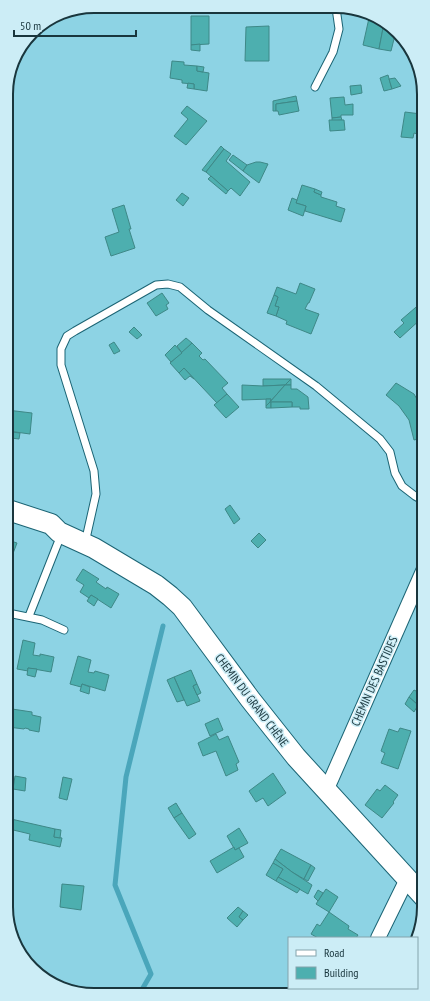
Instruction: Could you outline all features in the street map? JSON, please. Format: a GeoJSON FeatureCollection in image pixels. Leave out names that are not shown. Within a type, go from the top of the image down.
{"type":"FeatureCollection","features":[{"type":"Feature","properties":{"kind":"main road","name":"CHEMIN DU GRAND CHÊNE"},"geometry":{"type":"LineString","coordinates":[[13,512],[51,524],[61,532],[94,548],[156,585],[182,607],[250,699],[296,757],[417,890]]}},
{"type":"Feature","properties":{"kind":"main road","name":"CHEMIN DU GRAND CHÊNE"},"geometry":{"type":"LineString","coordinates":[[13,520],[53,532],[61,532]]}},
{"type":"Feature","properties":{"kind":"street","name":"CHEMIN DES BASTIDES"},"geometry":{"type":"LineString","coordinates":[[326,791],[417,585]]}},
{"type":"Feature","properties":{"kind":"street"},"geometry":{"type":"LineString","coordinates":[[378,937],[407,879]]}},
{"type":"Feature","properties":{"kind":"lane"},"geometry":{"type":"LineString","coordinates":[[314,87],[333,52],[338,29],[336,13]]}},
{"type":"Feature","properties":{"kind":"lane"},"geometry":{"type":"LineString","coordinates":[[85,544],[96,494],[94,471],[61,365],[62,349],[67,336],[156,285],[168,284],[180,287],[208,310],[316,386],[380,438],[390,452],[395,473],[402,486],[417,497]]}},
{"type":"Feature","properties":{"kind":"lane"},"geometry":{"type":"LineString","coordinates":[[29,616],[61,532]]}},
{"type":"Feature","properties":{"kind":"lane"},"geometry":{"type":"LineString","coordinates":[[13,614],[42,620],[64,630]]}},
{"type":"Feature","properties":{"kind":"building"},"geometry":{"type":"Polygon","coordinates":[[[191,16],[209,16],[209,44],[191,45],[191,16]]]}},
{"type":"Feature","properties":{"kind":"building"},"geometry":{"type":"Polygon","coordinates":[[[369,20],[383,28],[379,49],[363,45],[369,20]]]}},
{"type":"Feature","properties":{"kind":"building"},"geometry":{"type":"Polygon","coordinates":[[[269,26],[269,61],[245,61],[246,27],[269,26]]]}},
{"type":"Feature","properties":{"kind":"building"},"geometry":{"type":"Polygon","coordinates":[[[383,28],[394,38],[391,51],[379,49],[383,28]]]}},
{"type":"Feature","properties":{"kind":"building"},"geometry":{"type":"Polygon","coordinates":[[[200,44],[200,51],[191,50],[191,45],[200,44]]]}},
{"type":"Feature","properties":{"kind":"building"},"geometry":{"type":"Polygon","coordinates":[[[172,61],[184,62],[184,65],[197,66],[197,71],[209,73],[207,91],[194,89],[194,84],[182,83],[182,80],[170,78],[172,61]]]}},
{"type":"Feature","properties":{"kind":"building"},"geometry":{"type":"Polygon","coordinates":[[[197,66],[204,67],[203,72],[197,71],[197,66]]]}},
{"type":"Feature","properties":{"kind":"building"},"geometry":{"type":"Polygon","coordinates":[[[388,75],[392,89],[384,91],[380,78],[388,75]]]}},
{"type":"Feature","properties":{"kind":"building"},"geometry":{"type":"Polygon","coordinates":[[[395,78],[401,86],[392,89],[389,79],[395,78]]]}},
{"type":"Feature","properties":{"kind":"building"},"geometry":{"type":"Polygon","coordinates":[[[188,83],[194,84],[194,89],[187,88],[188,83]]]}},
{"type":"Feature","properties":{"kind":"building"},"geometry":{"type":"Polygon","coordinates":[[[361,85],[362,93],[351,95],[350,86],[361,85]]]}},
{"type":"Feature","properties":{"kind":"building"},"geometry":{"type":"Polygon","coordinates":[[[296,96],[297,101],[276,104],[276,111],[273,111],[273,101],[296,96]]]}},
{"type":"Feature","properties":{"kind":"building"},"geometry":{"type":"Polygon","coordinates":[[[344,97],[345,105],[353,104],[353,115],[341,115],[341,117],[332,118],[330,98],[344,97]]]}},
{"type":"Feature","properties":{"kind":"building"},"geometry":{"type":"Polygon","coordinates":[[[297,101],[299,111],[279,115],[278,111],[276,111],[276,104],[297,101]]]}},
{"type":"Feature","properties":{"kind":"building"},"geometry":{"type":"Polygon","coordinates":[[[187,106],[207,121],[186,145],[174,136],[188,119],[181,113],[187,106]]]}},
{"type":"Feature","properties":{"kind":"building"},"geometry":{"type":"Polygon","coordinates":[[[405,112],[417,114],[417,134],[414,133],[413,138],[401,137],[405,112]]]}},
{"type":"Feature","properties":{"kind":"building"},"geometry":{"type":"Polygon","coordinates":[[[341,117],[342,120],[332,121],[332,118],[341,117]]]}},
{"type":"Feature","properties":{"kind":"building"},"geometry":{"type":"Polygon","coordinates":[[[329,120],[344,120],[345,130],[330,131],[329,120]]]}},
{"type":"Feature","properties":{"kind":"building"},"geometry":{"type":"Polygon","coordinates":[[[221,146],[224,149],[206,172],[202,170],[221,146]]]}},
{"type":"Feature","properties":{"kind":"building"},"geometry":{"type":"Polygon","coordinates":[[[224,149],[231,154],[226,161],[250,182],[240,196],[231,188],[228,191],[206,172],[224,149]]]}},
{"type":"Feature","properties":{"kind":"building"},"geometry":{"type":"Polygon","coordinates":[[[233,155],[247,165],[243,171],[229,160],[233,155]]]}},
{"type":"Feature","properties":{"kind":"building"},"geometry":{"type":"Polygon","coordinates":[[[256,162],[268,164],[259,183],[243,171],[247,165],[256,162]]]}},
{"type":"Feature","properties":{"kind":"building"},"geometry":{"type":"Polygon","coordinates":[[[211,176],[228,191],[226,194],[208,179],[211,176]]]}},
{"type":"Feature","properties":{"kind":"building"},"geometry":{"type":"Polygon","coordinates":[[[302,185],[315,189],[314,192],[321,195],[321,197],[337,202],[336,206],[345,209],[341,222],[305,211],[306,206],[296,203],[302,185]]]}},
{"type":"Feature","properties":{"kind":"building"},"geometry":{"type":"Polygon","coordinates":[[[315,189],[322,192],[321,195],[314,192],[315,189]]]}},
{"type":"Feature","properties":{"kind":"building"},"geometry":{"type":"Polygon","coordinates":[[[182,193],[189,198],[183,206],[176,200],[182,193]]]}},
{"type":"Feature","properties":{"kind":"building"},"geometry":{"type":"Polygon","coordinates":[[[292,198],[297,200],[296,203],[306,206],[303,216],[288,210],[292,198]]]}},
{"type":"Feature","properties":{"kind":"building"},"geometry":{"type":"Polygon","coordinates":[[[124,205],[135,248],[111,256],[105,237],[119,232],[112,209],[124,205]]]}},
{"type":"Feature","properties":{"kind":"building"},"geometry":{"type":"Polygon","coordinates":[[[300,283],[315,289],[305,309],[319,314],[311,334],[286,324],[287,321],[276,316],[279,307],[275,306],[278,297],[274,295],[277,287],[296,294],[300,283]]]}},
{"type":"Feature","properties":{"kind":"building"},"geometry":{"type":"Polygon","coordinates":[[[162,293],[169,303],[166,305],[168,309],[156,316],[147,303],[162,293]]]}},
{"type":"Feature","properties":{"kind":"building"},"geometry":{"type":"Polygon","coordinates":[[[274,295],[278,297],[275,306],[279,307],[276,316],[267,313],[274,295]]]}},
{"type":"Feature","properties":{"kind":"building"},"geometry":{"type":"Polygon","coordinates":[[[417,306],[417,323],[400,338],[394,332],[404,323],[401,320],[417,306]]]}},
{"type":"Feature","properties":{"kind":"building"},"geometry":{"type":"Polygon","coordinates":[[[134,327],[142,335],[137,339],[129,332],[134,327]]]}},
{"type":"Feature","properties":{"kind":"building"},"geometry":{"type":"Polygon","coordinates":[[[186,338],[192,343],[182,353],[177,346],[186,338]]]}},
{"type":"Feature","properties":{"kind":"building"},"geometry":{"type":"Polygon","coordinates":[[[114,342],[120,351],[114,354],[109,345],[114,342]]]}},
{"type":"Feature","properties":{"kind":"building"},"geometry":{"type":"Polygon","coordinates":[[[192,343],[202,353],[199,356],[203,360],[205,359],[228,383],[222,388],[227,394],[217,403],[184,368],[179,373],[170,363],[192,343]]]}},
{"type":"Feature","properties":{"kind":"building"},"geometry":{"type":"Polygon","coordinates":[[[175,345],[182,353],[171,362],[165,355],[175,345]]]}},
{"type":"Feature","properties":{"kind":"building"},"geometry":{"type":"Polygon","coordinates":[[[184,368],[194,379],[190,376],[185,380],[179,373],[184,368]]]}},
{"type":"Feature","properties":{"kind":"building"},"geometry":{"type":"Polygon","coordinates":[[[263,379],[291,379],[285,385],[263,386],[263,379]]]}},
{"type":"Feature","properties":{"kind":"building"},"geometry":{"type":"Polygon","coordinates":[[[291,379],[291,385],[285,385],[291,379]]]}},
{"type":"Feature","properties":{"kind":"building"},"geometry":{"type":"Polygon","coordinates":[[[396,383],[414,394],[417,399],[417,439],[414,440],[409,420],[399,406],[386,395],[396,383]]]}},
{"type":"Feature","properties":{"kind":"building"},"geometry":{"type":"Polygon","coordinates":[[[242,385],[285,385],[270,402],[271,399],[242,400],[242,385]]]}},
{"type":"Feature","properties":{"kind":"building"},"geometry":{"type":"Polygon","coordinates":[[[285,385],[291,385],[291,389],[297,389],[308,397],[309,409],[292,407],[292,402],[270,402],[285,385]]]}},
{"type":"Feature","properties":{"kind":"building"},"geometry":{"type":"Polygon","coordinates":[[[227,394],[239,407],[226,418],[214,405],[227,394]]]}},
{"type":"Feature","properties":{"kind":"building"},"geometry":{"type":"Polygon","coordinates":[[[266,399],[271,399],[266,406],[266,399]]]}},
{"type":"Feature","properties":{"kind":"building"},"geometry":{"type":"Polygon","coordinates":[[[270,402],[271,408],[266,408],[266,406],[270,402]]]}},
{"type":"Feature","properties":{"kind":"building"},"geometry":{"type":"Polygon","coordinates":[[[271,402],[292,402],[292,407],[271,408],[271,402]]]}},
{"type":"Feature","properties":{"kind":"building"},"geometry":{"type":"Polygon","coordinates":[[[13,411],[32,413],[30,434],[13,432],[13,411]]]}},
{"type":"Feature","properties":{"kind":"building"},"geometry":{"type":"Polygon","coordinates":[[[13,432],[20,433],[19,439],[13,438],[13,432]]]}},
{"type":"Feature","properties":{"kind":"building"},"geometry":{"type":"Polygon","coordinates":[[[230,505],[240,519],[234,524],[225,509],[230,505]]]}},
{"type":"Feature","properties":{"kind":"building"},"geometry":{"type":"Polygon","coordinates":[[[259,533],[266,540],[258,548],[251,541],[259,533]]]}},
{"type":"Feature","properties":{"kind":"building"},"geometry":{"type":"Polygon","coordinates":[[[13,542],[17,543],[13,553],[13,542]]]}},
{"type":"Feature","properties":{"kind":"building"},"geometry":{"type":"Polygon","coordinates":[[[83,569],[99,579],[96,582],[106,589],[107,587],[119,594],[111,608],[91,595],[89,598],[80,592],[84,585],[76,580],[83,569]]]}},
{"type":"Feature","properties":{"kind":"building"},"geometry":{"type":"Polygon","coordinates":[[[91,595],[98,599],[94,606],[87,601],[91,595]]]}},
{"type":"Feature","properties":{"kind":"building"},"geometry":{"type":"Polygon","coordinates":[[[23,640],[35,643],[33,655],[40,656],[40,654],[54,657],[51,672],[28,668],[28,671],[17,669],[23,640]]]}},
{"type":"Feature","properties":{"kind":"building"},"geometry":{"type":"Polygon","coordinates":[[[78,656],[91,660],[88,672],[94,673],[95,671],[109,675],[105,691],[82,684],[81,687],[70,684],[78,656]]]}},
{"type":"Feature","properties":{"kind":"building"},"geometry":{"type":"Polygon","coordinates":[[[28,668],[37,669],[35,677],[27,675],[28,668]]]}},
{"type":"Feature","properties":{"kind":"building"},"geometry":{"type":"Polygon","coordinates":[[[191,670],[197,684],[193,686],[200,701],[187,706],[174,677],[191,670]]]}},
{"type":"Feature","properties":{"kind":"building"},"geometry":{"type":"Polygon","coordinates":[[[174,677],[184,700],[177,702],[167,680],[174,677]]]}},
{"type":"Feature","properties":{"kind":"building"},"geometry":{"type":"Polygon","coordinates":[[[82,684],[90,687],[89,694],[80,691],[82,684]]]}},
{"type":"Feature","properties":{"kind":"building"},"geometry":{"type":"Polygon","coordinates":[[[197,684],[201,693],[197,695],[193,686],[197,684]]]}},
{"type":"Feature","properties":{"kind":"building"},"geometry":{"type":"Polygon","coordinates":[[[414,690],[416,691],[417,690],[417,704],[409,697],[414,690]]]}},
{"type":"Feature","properties":{"kind":"building"},"geometry":{"type":"Polygon","coordinates":[[[409,697],[417,704],[417,707],[414,712],[405,704],[409,697]]]}},
{"type":"Feature","properties":{"kind":"building"},"geometry":{"type":"Polygon","coordinates":[[[13,709],[32,712],[32,715],[41,717],[39,732],[13,728],[13,709]]]}},
{"type":"Feature","properties":{"kind":"building"},"geometry":{"type":"Polygon","coordinates":[[[218,718],[223,730],[210,736],[205,724],[218,718]]]}},
{"type":"Feature","properties":{"kind":"building"},"geometry":{"type":"Polygon","coordinates":[[[400,728],[411,731],[398,769],[381,763],[385,753],[381,751],[389,729],[398,732],[400,728]]]}},
{"type":"Feature","properties":{"kind":"building"},"geometry":{"type":"Polygon","coordinates":[[[216,734],[219,740],[228,736],[239,762],[236,764],[238,770],[226,776],[216,751],[203,756],[198,743],[216,734]]]}},
{"type":"Feature","properties":{"kind":"building"},"geometry":{"type":"Polygon","coordinates":[[[273,773],[286,793],[268,806],[263,798],[256,802],[249,791],[273,773]]]}},
{"type":"Feature","properties":{"kind":"building"},"geometry":{"type":"Polygon","coordinates":[[[15,776],[26,778],[25,791],[13,789],[15,776]]]}},
{"type":"Feature","properties":{"kind":"building"},"geometry":{"type":"Polygon","coordinates":[[[63,777],[72,779],[67,800],[59,798],[63,777]]]}},
{"type":"Feature","properties":{"kind":"building"},"geometry":{"type":"Polygon","coordinates":[[[385,785],[398,795],[393,802],[394,803],[382,818],[365,805],[377,789],[380,791],[385,785]]]}},
{"type":"Feature","properties":{"kind":"building"},"geometry":{"type":"Polygon","coordinates":[[[176,803],[182,813],[174,818],[168,808],[176,803]]]}},
{"type":"Feature","properties":{"kind":"building"},"geometry":{"type":"Polygon","coordinates":[[[182,813],[196,834],[189,839],[174,818],[182,813]]]}},
{"type":"Feature","properties":{"kind":"building"},"geometry":{"type":"Polygon","coordinates":[[[13,819],[55,829],[54,837],[62,838],[60,847],[29,840],[30,834],[13,830],[13,819]]]}},
{"type":"Feature","properties":{"kind":"building"},"geometry":{"type":"Polygon","coordinates":[[[239,828],[248,843],[235,850],[227,836],[239,828]]]}},
{"type":"Feature","properties":{"kind":"building"},"geometry":{"type":"Polygon","coordinates":[[[55,829],[61,830],[60,838],[54,837],[55,829]]]}},
{"type":"Feature","properties":{"kind":"building"},"geometry":{"type":"Polygon","coordinates":[[[234,847],[235,850],[239,848],[244,857],[217,873],[210,861],[234,847]]]}},
{"type":"Feature","properties":{"kind":"building"},"geometry":{"type":"Polygon","coordinates":[[[281,849],[311,865],[304,879],[275,859],[281,849]]]}},
{"type":"Feature","properties":{"kind":"building"},"geometry":{"type":"Polygon","coordinates":[[[275,859],[312,885],[308,894],[278,877],[283,869],[273,863],[275,859]]]}},
{"type":"Feature","properties":{"kind":"building"},"geometry":{"type":"Polygon","coordinates":[[[273,863],[283,869],[276,881],[266,875],[273,863]]]}},
{"type":"Feature","properties":{"kind":"building"},"geometry":{"type":"Polygon","coordinates":[[[311,865],[315,868],[308,881],[304,879],[311,865]]]}},
{"type":"Feature","properties":{"kind":"building"},"geometry":{"type":"Polygon","coordinates":[[[278,877],[300,889],[297,893],[276,881],[278,877]]]}},
{"type":"Feature","properties":{"kind":"building"},"geometry":{"type":"Polygon","coordinates":[[[62,884],[84,886],[81,910],[60,907],[62,884]]]}},
{"type":"Feature","properties":{"kind":"building"},"geometry":{"type":"Polygon","coordinates":[[[326,889],[338,897],[329,912],[316,904],[326,889]]]}},
{"type":"Feature","properties":{"kind":"building"},"geometry":{"type":"Polygon","coordinates":[[[318,890],[323,893],[318,901],[314,897],[318,890]]]}},
{"type":"Feature","properties":{"kind":"building"},"geometry":{"type":"Polygon","coordinates":[[[238,907],[243,911],[239,917],[243,920],[237,927],[227,918],[238,907]]]}},
{"type":"Feature","properties":{"kind":"building"},"geometry":{"type":"Polygon","coordinates":[[[243,911],[248,915],[243,920],[239,917],[243,911]]]}},
{"type":"Feature","properties":{"kind":"building"},"geometry":{"type":"Polygon","coordinates":[[[329,912],[349,926],[348,929],[358,935],[357,937],[316,937],[311,934],[317,924],[320,926],[329,912]]]}},
{"type":"Feature","properties":{"kind":"waterway"},"geometry":{"type":"LineString","coordinates":[[143,988],[151,974],[115,885],[126,777],[163,626]]}}]}
